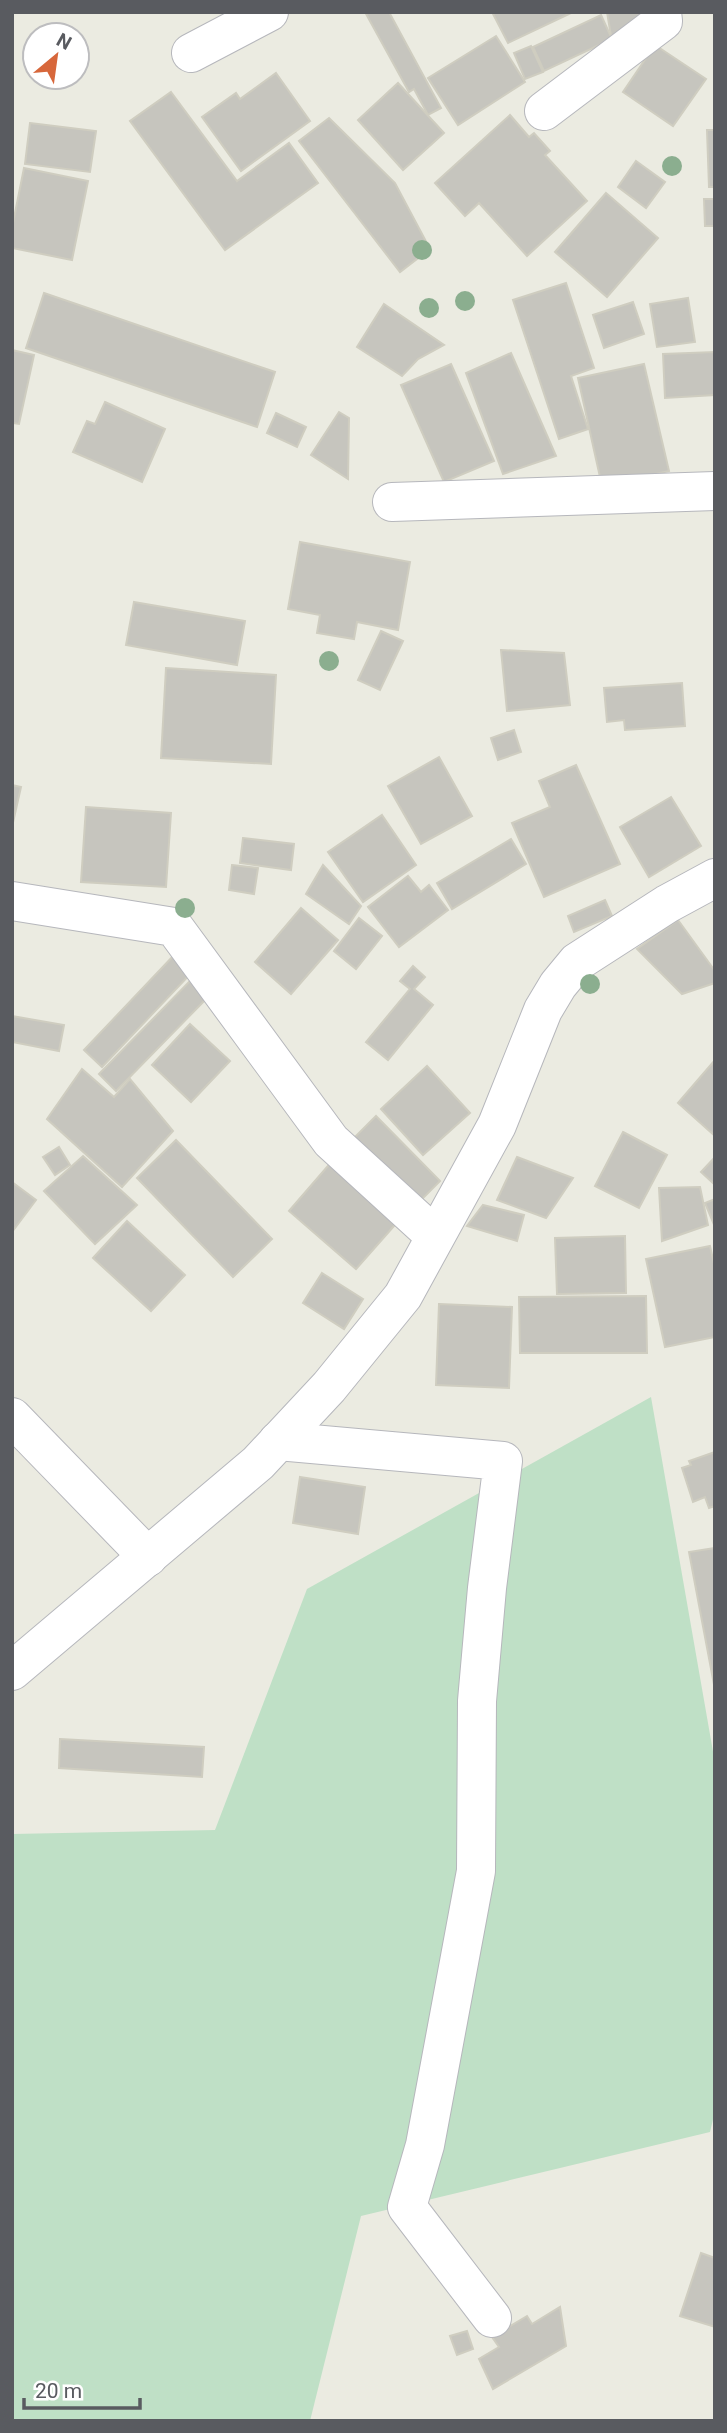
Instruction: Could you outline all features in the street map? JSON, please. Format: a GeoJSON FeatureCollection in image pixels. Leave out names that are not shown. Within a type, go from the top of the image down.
{"type":"FeatureCollection","features":[{"type":"Feature","properties":{"kind":"street"},"geometry":{"type":"LineString","coordinates":[[191,53],[269,12]]}},
{"type":"Feature","properties":{"kind":"street"},"geometry":{"type":"LineString","coordinates":[[544,111],[663,21],[662,12]]}},
{"type":"Feature","properties":{"kind":"street"},"geometry":{"type":"LineString","coordinates":[[392,502],[715,491]]}},
{"type":"Feature","properties":{"kind":"street"},"geometry":{"type":"LineString","coordinates":[[12,1671],[258,1463],[363,1347],[403,1296],[497,1125],[543,1010],[558,985],[577,962],[667,904],[715,878]]}},
{"type":"Feature","properties":{"kind":"street"},"geometry":{"type":"LineString","coordinates":[[12,901],[174,927],[331,1141],[435,1236]]}},
{"type":"Feature","properties":{"kind":"street"},"geometry":{"type":"LineString","coordinates":[[12,1417],[148,1557]]}},
{"type":"Feature","properties":{"kind":"street"},"geometry":{"type":"LineString","coordinates":[[278,1441],[503,1461],[487,1588],[477,1701],[476,1871],[425,2145],[407,2207],[492,2318]]}},
{"type":"Feature","properties":{"kind":"green space"},"geometry":{"type":"Polygon","coordinates":[[[651,1397],[715,1763],[715,2111],[710,2132],[361,2216],[310,2421],[12,2421],[12,1834],[215,1830],[307,1589],[651,1397]]]}},
{"type":"Feature","properties":{"kind":"building"},"geometry":{"type":"Polygon","coordinates":[[[365,12],[389,12],[441,108],[428,115],[414,89],[409,92],[365,12]]]}},
{"type":"Feature","properties":{"kind":"building"},"geometry":{"type":"Polygon","coordinates":[[[492,12],[573,12],[508,43],[492,12]]]}},
{"type":"Feature","properties":{"kind":"building"},"geometry":{"type":"Polygon","coordinates":[[[607,12],[640,12],[643,31],[611,36],[607,12]]]}},
{"type":"Feature","properties":{"kind":"building"},"geometry":{"type":"Polygon","coordinates":[[[601,15],[612,39],[544,71],[533,47],[601,15]]]}},
{"type":"Feature","properties":{"kind":"building"},"geometry":{"type":"Polygon","coordinates":[[[496,36],[525,82],[458,125],[428,78],[496,36]]]}},
{"type":"Feature","properties":{"kind":"building"},"geometry":{"type":"Polygon","coordinates":[[[655,45],[706,79],[673,126],[623,92],[655,45]]]}},
{"type":"Feature","properties":{"kind":"building"},"geometry":{"type":"Polygon","coordinates":[[[531,46],[543,72],[525,79],[514,53],[531,46]]]}},
{"type":"Feature","properties":{"kind":"building"},"geometry":{"type":"Polygon","coordinates":[[[276,73],[310,121],[241,171],[202,117],[236,93],[240,99],[276,73]]]}},
{"type":"Feature","properties":{"kind":"building"},"geometry":{"type":"Polygon","coordinates":[[[398,83],[444,133],[403,170],[358,120],[398,83]]]}},
{"type":"Feature","properties":{"kind":"building"},"geometry":{"type":"Polygon","coordinates":[[[171,92],[237,181],[289,143],[318,183],[225,250],[130,121],[171,92]]]}},
{"type":"Feature","properties":{"kind":"building"},"geometry":{"type":"Polygon","coordinates":[[[510,115],[529,137],[534,133],[550,151],[545,155],[587,201],[527,256],[479,203],[465,216],[435,183],[510,115]]]}},
{"type":"Feature","properties":{"kind":"building"},"geometry":{"type":"Polygon","coordinates":[[[329,118],[395,183],[430,249],[400,272],[299,141],[329,118]]]}},
{"type":"Feature","properties":{"kind":"building"},"geometry":{"type":"Polygon","coordinates":[[[30,123],[96,131],[90,172],[25,164],[30,123]]]}},
{"type":"Feature","properties":{"kind":"building"},"geometry":{"type":"Polygon","coordinates":[[[707,130],[715,130],[715,187],[709,187],[707,130]]]}},
{"type":"Feature","properties":{"kind":"building"},"geometry":{"type":"Polygon","coordinates":[[[636,161],[665,182],[646,208],[618,187],[636,161]]]}},
{"type":"Feature","properties":{"kind":"building"},"geometry":{"type":"Polygon","coordinates":[[[24,168],[88,181],[72,260],[12,248],[12,228],[24,168]]]}},
{"type":"Feature","properties":{"kind":"building"},"geometry":{"type":"Polygon","coordinates":[[[606,193],[658,238],[607,297],[555,252],[606,193]]]}},
{"type":"Feature","properties":{"kind":"building"},"geometry":{"type":"Polygon","coordinates":[[[704,199],[715,199],[715,226],[705,226],[704,199]]]}},
{"type":"Feature","properties":{"kind":"building"},"geometry":{"type":"Polygon","coordinates":[[[566,283],[594,368],[571,376],[588,429],[559,439],[513,300],[566,283]]]}},
{"type":"Feature","properties":{"kind":"building"},"geometry":{"type":"Polygon","coordinates":[[[44,293],[275,372],[257,427],[26,348],[44,293]]]}},
{"type":"Feature","properties":{"kind":"building"},"geometry":{"type":"Polygon","coordinates":[[[688,298],[695,342],[657,347],[650,304],[688,298]]]}},
{"type":"Feature","properties":{"kind":"building"},"geometry":{"type":"Polygon","coordinates":[[[633,302],[644,334],[604,348],[593,315],[633,302]]]}},
{"type":"Feature","properties":{"kind":"building"},"geometry":{"type":"Polygon","coordinates":[[[384,304],[444,345],[418,359],[402,376],[357,347],[384,304]]]}},
{"type":"Feature","properties":{"kind":"building"},"geometry":{"type":"Polygon","coordinates":[[[12,350],[34,355],[19,424],[12,423],[12,350]]]}},
{"type":"Feature","properties":{"kind":"building"},"geometry":{"type":"Polygon","coordinates":[[[715,352],[715,395],[665,398],[663,354],[715,352]]]}},
{"type":"Feature","properties":{"kind":"building"},"geometry":{"type":"Polygon","coordinates":[[[511,353],[556,456],[503,474],[466,373],[511,353]]]}},
{"type":"Feature","properties":{"kind":"building"},"geometry":{"type":"Polygon","coordinates":[[[451,364],[494,461],[444,482],[401,385],[451,364]]]}},
{"type":"Feature","properties":{"kind":"building"},"geometry":{"type":"Polygon","coordinates":[[[644,364],[669,471],[602,486],[578,378],[644,364]]]}},
{"type":"Feature","properties":{"kind":"building"},"geometry":{"type":"Polygon","coordinates":[[[105,402],[165,429],[142,482],[73,452],[87,421],[95,424],[105,402]]]}},
{"type":"Feature","properties":{"kind":"building"},"geometry":{"type":"Polygon","coordinates":[[[339,412],[349,418],[348,479],[311,455],[339,412]]]}},
{"type":"Feature","properties":{"kind":"building"},"geometry":{"type":"Polygon","coordinates":[[[276,413],[306,427],[297,447],[267,433],[276,413]]]}},
{"type":"Feature","properties":{"kind":"building"},"geometry":{"type":"Polygon","coordinates":[[[300,542],[410,562],[398,630],[357,622],[354,639],[317,633],[320,615],[288,609],[300,542]]]}},
{"type":"Feature","properties":{"kind":"building"},"geometry":{"type":"Polygon","coordinates":[[[134,602],[245,621],[237,665],[126,645],[134,602]]]}},
{"type":"Feature","properties":{"kind":"building"},"geometry":{"type":"Polygon","coordinates":[[[381,631],[403,641],[380,690],[358,680],[381,631]]]}},
{"type":"Feature","properties":{"kind":"building"},"geometry":{"type":"Polygon","coordinates":[[[501,650],[564,653],[570,705],[507,711],[501,650]]]}},
{"type":"Feature","properties":{"kind":"building"},"geometry":{"type":"Polygon","coordinates":[[[166,668],[276,675],[271,764],[161,758],[166,668]]]}},
{"type":"Feature","properties":{"kind":"building"},"geometry":{"type":"Polygon","coordinates":[[[682,683],[685,726],[625,730],[624,720],[607,722],[604,688],[682,683]]]}},
{"type":"Feature","properties":{"kind":"building"},"geometry":{"type":"Polygon","coordinates":[[[514,730],[521,752],[498,760],[491,738],[514,730]]]}},
{"type":"Feature","properties":{"kind":"building"},"geometry":{"type":"Polygon","coordinates":[[[439,757],[472,816],[421,844],[388,786],[439,757]]]}},
{"type":"Feature","properties":{"kind":"building"},"geometry":{"type":"Polygon","coordinates":[[[576,765],[620,864],[544,897],[512,823],[550,807],[539,781],[576,765]]]}},
{"type":"Feature","properties":{"kind":"building"},"geometry":{"type":"Polygon","coordinates":[[[12,785],[21,787],[12,827],[12,785]]]}},
{"type":"Feature","properties":{"kind":"building"},"geometry":{"type":"Polygon","coordinates":[[[671,797],[701,846],[649,877],[620,827],[671,797]]]}},
{"type":"Feature","properties":{"kind":"building"},"geometry":{"type":"Polygon","coordinates":[[[86,807],[171,813],[166,887],[81,882],[86,807]]]}},
{"type":"Feature","properties":{"kind":"building"},"geometry":{"type":"Polygon","coordinates":[[[382,815],[416,865],[363,902],[328,852],[382,815]]]}},
{"type":"Feature","properties":{"kind":"building"},"geometry":{"type":"Polygon","coordinates":[[[243,838],[294,844],[291,870],[240,863],[243,838]]]}},
{"type":"Feature","properties":{"kind":"building"},"geometry":{"type":"Polygon","coordinates":[[[511,839],[526,864],[452,909],[437,883],[511,839]]]}},
{"type":"Feature","properties":{"kind":"building"},"geometry":{"type":"Polygon","coordinates":[[[232,865],[258,868],[254,894],[229,890],[232,865]]]}},
{"type":"Feature","properties":{"kind":"building"},"geometry":{"type":"Polygon","coordinates":[[[323,865],[361,906],[349,924],[306,894],[323,865]]]}},
{"type":"Feature","properties":{"kind":"building"},"geometry":{"type":"Polygon","coordinates":[[[408,876],[421,892],[429,885],[448,910],[399,947],[368,907],[408,876]]]}},
{"type":"Feature","properties":{"kind":"building"},"geometry":{"type":"Polygon","coordinates":[[[605,900],[612,916],[574,932],[568,916],[605,900]]]}},
{"type":"Feature","properties":{"kind":"building"},"geometry":{"type":"Polygon","coordinates":[[[301,908],[338,940],[291,994],[255,962],[301,908]]]}},
{"type":"Feature","properties":{"kind":"building"},"geometry":{"type":"Polygon","coordinates":[[[359,918],[382,936],[356,969],[334,951],[359,918]]]}},
{"type":"Feature","properties":{"kind":"building"},"geometry":{"type":"Polygon","coordinates":[[[678,920],[715,971],[715,983],[682,994],[637,949],[678,920]]]}},
{"type":"Feature","properties":{"kind":"building"},"geometry":{"type":"Polygon","coordinates":[[[177,952],[195,969],[102,1067],[84,1050],[177,952]]]}},
{"type":"Feature","properties":{"kind":"building"},"geometry":{"type":"Polygon","coordinates":[[[413,966],[425,977],[414,989],[433,1005],[388,1060],[366,1042],[410,989],[400,981],[413,966]]]}},
{"type":"Feature","properties":{"kind":"building"},"geometry":{"type":"Polygon","coordinates":[[[194,977],[211,994],[116,1091],[99,1074],[194,977]]]}},
{"type":"Feature","properties":{"kind":"building"},"geometry":{"type":"Polygon","coordinates":[[[12,1016],[64,1025],[59,1051],[12,1042],[12,1016]]]}},
{"type":"Feature","properties":{"kind":"building"},"geometry":{"type":"Polygon","coordinates":[[[190,1024],[230,1061],[191,1102],[152,1065],[190,1024]]]}},
{"type":"Feature","properties":{"kind":"building"},"geometry":{"type":"Polygon","coordinates":[[[715,1060],[715,1136],[678,1103],[715,1060]]]}},
{"type":"Feature","properties":{"kind":"building"},"geometry":{"type":"Polygon","coordinates":[[[427,1066],[470,1113],[423,1155],[381,1109],[427,1066]]]}},
{"type":"Feature","properties":{"kind":"building"},"geometry":{"type":"Polygon","coordinates":[[[82,1069],[114,1097],[130,1079],[173,1131],[122,1187],[47,1119],[82,1069]]]}},
{"type":"Feature","properties":{"kind":"building"},"geometry":{"type":"Polygon","coordinates":[[[376,1116],[440,1181],[414,1207],[350,1142],[376,1116]]]}},
{"type":"Feature","properties":{"kind":"building"},"geometry":{"type":"Polygon","coordinates":[[[623,1132],[667,1155],[639,1208],[595,1186],[623,1132]]]}},
{"type":"Feature","properties":{"kind":"building"},"geometry":{"type":"Polygon","coordinates":[[[176,1140],[272,1239],[233,1277],[137,1178],[176,1140]]]}},
{"type":"Feature","properties":{"kind":"building"},"geometry":{"type":"Polygon","coordinates":[[[59,1147],[70,1165],[55,1175],[43,1157],[59,1147]]]}},
{"type":"Feature","properties":{"kind":"building"},"geometry":{"type":"Polygon","coordinates":[[[83,1156],[137,1205],[95,1244],[44,1191],[83,1156]]]}},
{"type":"Feature","properties":{"kind":"building"},"geometry":{"type":"Polygon","coordinates":[[[517,1157],[573,1178],[546,1218],[497,1200],[517,1157]]]}},
{"type":"Feature","properties":{"kind":"building"},"geometry":{"type":"Polygon","coordinates":[[[715,1157],[715,1185],[701,1172],[715,1157]]]}},
{"type":"Feature","properties":{"kind":"building"},"geometry":{"type":"Polygon","coordinates":[[[334,1159],[401,1218],[356,1269],[289,1211],[334,1159]]]}},
{"type":"Feature","properties":{"kind":"building"},"geometry":{"type":"Polygon","coordinates":[[[12,1182],[36,1200],[12,1232],[12,1182]]]}},
{"type":"Feature","properties":{"kind":"building"},"geometry":{"type":"Polygon","coordinates":[[[700,1187],[708,1225],[662,1241],[659,1188],[700,1187]]]}},
{"type":"Feature","properties":{"kind":"building"},"geometry":{"type":"Polygon","coordinates":[[[715,1199],[715,1227],[705,1203],[715,1199]]]}},
{"type":"Feature","properties":{"kind":"building"},"geometry":{"type":"Polygon","coordinates":[[[483,1205],[524,1215],[517,1241],[467,1226],[483,1205]]]}},
{"type":"Feature","properties":{"kind":"building"},"geometry":{"type":"Polygon","coordinates":[[[127,1221],[185,1275],[151,1311],[93,1258],[127,1221]]]}},
{"type":"Feature","properties":{"kind":"building"},"geometry":{"type":"Polygon","coordinates":[[[625,1236],[626,1293],[557,1294],[555,1238],[625,1236]]]}},
{"type":"Feature","properties":{"kind":"building"},"geometry":{"type":"Polygon","coordinates":[[[710,1246],[715,1268],[715,1337],[665,1347],[646,1259],[710,1246]]]}},
{"type":"Feature","properties":{"kind":"building"},"geometry":{"type":"Polygon","coordinates":[[[322,1273],[363,1299],[344,1329],[303,1303],[322,1273]]]}},
{"type":"Feature","properties":{"kind":"building"},"geometry":{"type":"Polygon","coordinates":[[[646,1296],[647,1353],[520,1353],[519,1297],[646,1296]]]}},
{"type":"Feature","properties":{"kind":"building"},"geometry":{"type":"Polygon","coordinates":[[[439,1304],[512,1307],[509,1388],[436,1385],[439,1304]]]}},
{"type":"Feature","properties":{"kind":"building"},"geometry":{"type":"Polygon","coordinates":[[[715,1452],[715,1506],[709,1508],[705,1497],[693,1502],[682,1468],[691,1465],[689,1461],[715,1452]]]}},
{"type":"Feature","properties":{"kind":"building"},"geometry":{"type":"Polygon","coordinates":[[[300,1477],[365,1487],[358,1534],[293,1523],[300,1477]]]}},
{"type":"Feature","properties":{"kind":"building"},"geometry":{"type":"Polygon","coordinates":[[[715,1548],[715,1690],[689,1552],[715,1548]]]}},
{"type":"Feature","properties":{"kind":"building"},"geometry":{"type":"Polygon","coordinates":[[[60,1739],[204,1747],[202,1777],[59,1768],[60,1739]]]}},
{"type":"Feature","properties":{"kind":"building"},"geometry":{"type":"Polygon","coordinates":[[[701,2253],[715,2258],[715,2327],[680,2316],[701,2253]]]}},
{"type":"Feature","properties":{"kind":"building"},"geometry":{"type":"Polygon","coordinates":[[[560,2307],[566,2346],[493,2389],[479,2359],[499,2347],[492,2337],[527,2316],[532,2324],[560,2307]]]}},
{"type":"Feature","properties":{"kind":"building"},"geometry":{"type":"Polygon","coordinates":[[[467,2331],[473,2349],[457,2355],[450,2336],[467,2331]]]}}]}
